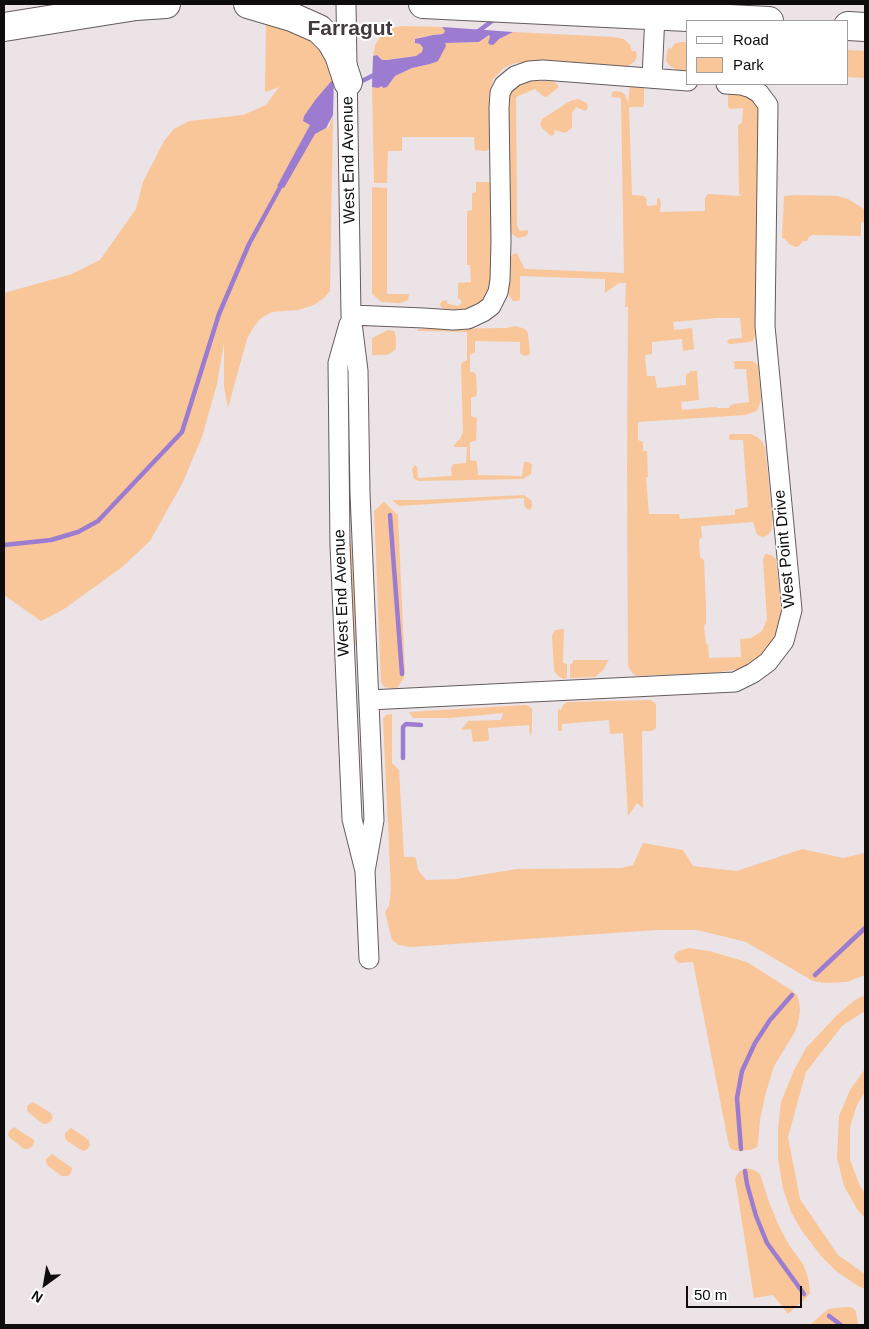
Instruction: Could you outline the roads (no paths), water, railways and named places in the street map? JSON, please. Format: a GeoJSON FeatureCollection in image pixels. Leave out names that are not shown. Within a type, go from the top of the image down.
{"type":"FeatureCollection","features":[{"type":"Feature","properties":{"kind":"main road"},"geometry":{"type":"LineString","coordinates":[[4,27],[141,6],[166,4]]}},
{"type":"Feature","properties":{"kind":"main road"},"geometry":{"type":"LineString","coordinates":[[248,4],[292,17],[319,29],[331,41],[339,55],[347,85]]}},
{"type":"Feature","properties":{"kind":"main road"},"geometry":{"type":"LineString","coordinates":[[423,4],[749,20]]}},
{"type":"Feature","properties":{"kind":"main road"},"geometry":{"type":"LineString","coordinates":[[849,26],[865,27]]}},
{"type":"Feature","properties":{"kind":"street","name":"West End Avenue"},"geometry":{"type":"LineString","coordinates":[[346,4],[351,315],[358,372],[360,493],[374,820],[365,871]]}},
{"type":"Feature","properties":{"kind":"street"},"geometry":{"type":"LineString","coordinates":[[652,78],[655,15]]}},
{"type":"Feature","properties":{"kind":"street"},"geometry":{"type":"LineString","coordinates":[[351,315],[453,320],[468,319],[492,306],[498,292],[500,270],[500,93],[504,85],[515,76],[529,71],[543,70],[686,80]]}},
{"type":"Feature","properties":{"kind":"street","name":"West Point Drive"},"geometry":{"type":"LineString","coordinates":[[369,700],[734,682],[753,673],[768,662],[784,642],[792,610],[765,326],[768,105],[759,93],[741,85]]}},
{"type":"Feature","properties":{"kind":"street","name":"West End Avenue"},"geometry":{"type":"LineString","coordinates":[[351,315],[338,363],[340,545],[352,819],[365,871],[370,959]]}},
{"type":"Feature","properties":{"kind":"waterway"},"geometry":{"type":"LineString","coordinates":[[476,33],[496,18]]}},
{"type":"Feature","properties":{"kind":"waterway"},"geometry":{"type":"LineString","coordinates":[[358,83],[378,73]]}},
{"type":"Feature","properties":{"kind":"waterway"},"geometry":{"type":"LineString","coordinates":[[4,545],[51,540],[78,532],[98,521],[182,432],[219,314],[249,244],[283,182]]}},
{"type":"Feature","properties":{"kind":"waterway"},"geometry":{"type":"LineString","coordinates":[[390,515],[402,674]]}},
{"type":"Feature","properties":{"kind":"waterway"},"geometry":{"type":"LineString","coordinates":[[403,758],[403,727],[406,724],[421,725]]}},
{"type":"Feature","properties":{"kind":"waterway"},"geometry":{"type":"LineString","coordinates":[[815,975],[865,928]]}},
{"type":"Feature","properties":{"kind":"waterway"},"geometry":{"type":"LineString","coordinates":[[741,1149],[737,1098],[742,1071],[755,1043],[770,1020],[792,995]]}},
{"type":"Feature","properties":{"kind":"waterway"},"geometry":{"type":"LineString","coordinates":[[745,1171],[756,1216],[767,1243],[804,1294]]}},
{"type":"Feature","properties":{"kind":"waterway"},"geometry":{"type":"LineString","coordinates":[[829,1316],[841,1325]]}},
{"type":"Feature","properties":{"kind":"district","name":"Farragut"},"geometry":{"type":"Point","coordinates":[350,29]}}]}
